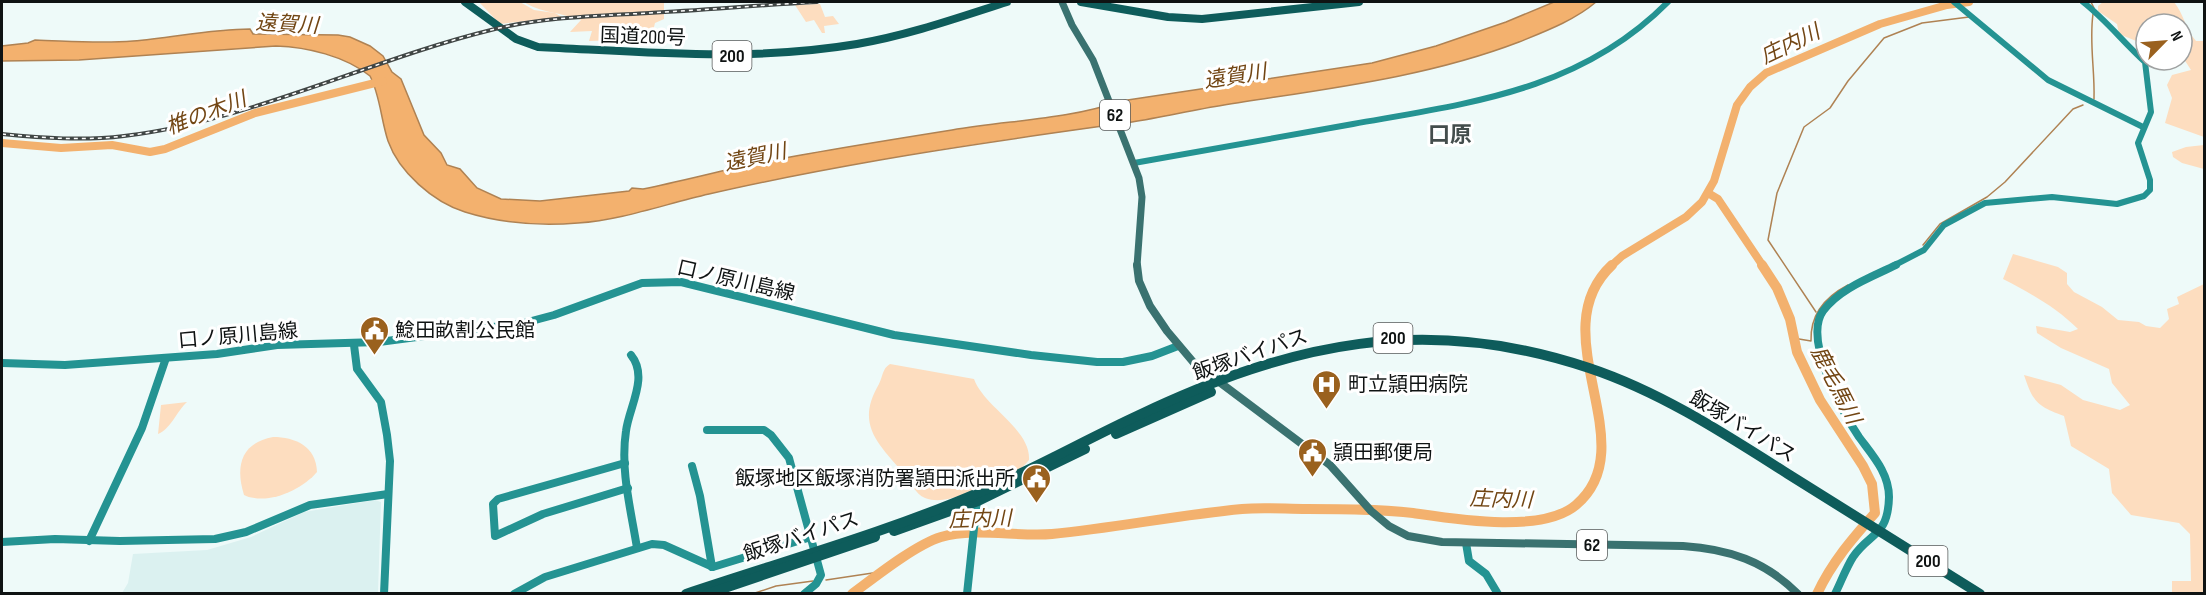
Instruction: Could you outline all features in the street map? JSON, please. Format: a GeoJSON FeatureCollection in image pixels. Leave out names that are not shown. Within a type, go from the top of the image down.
{"type":"FeatureCollection","features":[{"type":"Feature","properties":{"kind":"highway","name":"国道200号"},"geometry":{"type":"LineString","coordinates":[[465,2],[482,12],[513,39],[538,47],[739,56],[763,55],[884,39],[1007,2]]}},
{"type":"Feature","properties":{"kind":"highway"},"geometry":{"type":"LineString","coordinates":[[1081,2],[1168,17],[1202,19],[1359,2]]}},
{"type":"Feature","properties":{"kind":"highway","name":"200"},"geometry":{"type":"LineString","coordinates":[[707,594],[816,553],[976,498],[1221,385],[1260,371],[1330,351],[1394,343],[1431,342],[1497,349],[1571,365],[1607,377],[1685,416],[1850,515],[1970,594]]}},
{"type":"Feature","properties":{"kind":"highway","name":"200"},"geometry":{"type":"LineString","coordinates":[[1876,532],[1980,594]]}},
{"type":"Feature","properties":{"kind":"highway","name":"飯塚バイパス"},"geometry":{"type":"LineString","coordinates":[[686,594],[816,553]]}},
{"type":"Feature","properties":{"kind":"main road","name":"62"},"geometry":{"type":"LineString","coordinates":[[1062,2],[1096,68],[1139,178],[1142,197],[1137,279],[1147,299],[1178,346],[1194,363],[1330,465],[1380,520],[1390,528],[1410,536],[1466,543],[1649,546],[1714,550],[1734,554],[1763,566],[1798,593]]}},
{"type":"Feature","properties":{"kind":"street"},"geometry":{"type":"LineString","coordinates":[[473,2],[482,12]]}},
{"type":"Feature","properties":{"kind":"street"},"geometry":{"type":"LineString","coordinates":[[1134,162],[1463,104],[1516,91],[1573,69],[1605,52],[1642,27],[1668,2]]}},
{"type":"Feature","properties":{"kind":"street"},"geometry":{"type":"LineString","coordinates":[[1954,2],[2048,81],[2143,127]]}},
{"type":"Feature","properties":{"kind":"street"},"geometry":{"type":"LineString","coordinates":[[1835,594],[1854,556],[1876,532],[1888,509],[1888,482],[1884,471],[1849,422],[1823,368],[1816,333],[1822,312],[1840,294],[1924,250],[1944,225],[1985,203],[2052,197],[2117,204],[2144,196],[2151,185],[2139,148],[2143,127],[2151,107],[2145,62],[2118,38],[2105,19],[2083,2]]}},
{"type":"Feature","properties":{"kind":"street","name":"口ノ原川島線"},"geometry":{"type":"LineString","coordinates":[[2,363],[46,366],[166,358],[277,345],[354,345],[524,323],[554,315],[642,283],[657,281],[686,284],[894,335],[1031,354],[1098,362],[1123,362],[1162,353],[1178,346]]}},
{"type":"Feature","properties":{"kind":"street"},"geometry":{"type":"LineString","coordinates":[[354,345],[357,369],[375,390],[381,402],[390,461],[384,594]]}},
{"type":"Feature","properties":{"kind":"street"},"geometry":{"type":"LineString","coordinates":[[631,355],[636,359],[639,368],[637,392],[630,411],[624,446],[637,548]]}},
{"type":"Feature","properties":{"kind":"street"},"geometry":{"type":"LineString","coordinates":[[89,541],[128,462],[157,390],[166,358]]}},
{"type":"Feature","properties":{"kind":"street"},"geometry":{"type":"LineString","coordinates":[[708,430],[758,428],[771,435],[789,458],[821,575],[819,580],[804,594]]}},
{"type":"Feature","properties":{"kind":"street"},"geometry":{"type":"LineString","coordinates":[[625,462],[498,499],[493,504],[495,536],[543,514],[628,488]]}},
{"type":"Feature","properties":{"kind":"street"},"geometry":{"type":"LineString","coordinates":[[692,466],[700,496],[712,567]]}},
{"type":"Feature","properties":{"kind":"street"},"geometry":{"type":"LineString","coordinates":[[2,542],[55,539],[89,541],[215,539],[246,532],[310,505],[388,494]]}},
{"type":"Feature","properties":{"kind":"street"},"geometry":{"type":"LineString","coordinates":[[967,594],[976,498]]}},
{"type":"Feature","properties":{"kind":"street"},"geometry":{"type":"LineString","coordinates":[[514,594],[545,577],[657,543],[712,567],[811,537]]}},
{"type":"Feature","properties":{"kind":"street"},"geometry":{"type":"LineString","coordinates":[[1466,543],[1469,561],[1486,574],[1498,594]]}},
{"type":"Feature","properties":{"kind":"shaded area"},"geometry":{"type":"Polygon","coordinates":[[[479,2],[520,2],[534,10],[555,13],[562,17],[500,24],[479,2]]]}},
{"type":"Feature","properties":{"kind":"shaded area"},"geometry":{"type":"Polygon","coordinates":[[[524,2],[664,2],[664,19],[655,23],[652,35],[619,40],[589,41],[592,31],[570,32],[581,20],[536,8],[524,2]]]}},
{"type":"Feature","properties":{"kind":"shaded area"},"geometry":{"type":"Polygon","coordinates":[[[1554,2],[1596,2],[1570,20],[1519,42],[1411,74],[1132,122],[859,164],[730,189],[611,219],[564,224],[521,223],[478,216],[453,207],[429,193],[400,164],[393,153],[370,76],[349,63],[325,54],[300,48],[276,46],[79,60],[2,61],[2,46],[35,40],[121,42],[220,30],[250,29],[253,34],[350,37],[370,46],[383,56],[392,72],[401,79],[424,135],[441,153],[447,165],[460,169],[477,188],[501,199],[540,201],[629,191],[632,188],[643,189],[763,162],[834,149],[1059,116],[1121,101],[1372,63],[1436,46],[1506,22],[1554,2]]]}},
{"type":"Feature","properties":{"kind":"shaded area"},"geometry":{"type":"Polygon","coordinates":[[[2103,2],[2174,2],[2180,12],[2134,12],[2134,40],[2119,34],[2117,24],[2098,11],[2098,6],[2103,2]]]}},
{"type":"Feature","properties":{"kind":"shaded area"},"geometry":{"type":"Polygon","coordinates":[[[820,4],[825,17],[833,16],[839,24],[824,26],[825,33],[822,33],[814,20],[806,22],[795,5],[820,4]]]}},
{"type":"Feature","properties":{"kind":"shaded area"},"geometry":{"type":"Polygon","coordinates":[[[2194,38],[2196,41],[2204,41],[2204,137],[2165,123],[2172,98],[2167,85],[2172,75],[2194,72],[2194,38]]]}},
{"type":"Feature","properties":{"kind":"shaded area"},"geometry":{"type":"Polygon","coordinates":[[[2204,145],[2204,169],[2182,163],[2173,157],[2172,152],[2186,147],[2204,145]]]}},
{"type":"Feature","properties":{"kind":"shaded area"},"geometry":{"type":"Polygon","coordinates":[[[2013,254],[2058,267],[2067,273],[2067,284],[2074,292],[2102,307],[2118,320],[2139,322],[2146,326],[2160,328],[2169,319],[2167,309],[2179,304],[2177,297],[2204,284],[2204,593],[2172,593],[2172,581],[2191,581],[2190,534],[2179,523],[2131,515],[2112,493],[2109,469],[2071,446],[2064,416],[2042,406],[2033,397],[2024,375],[2061,385],[2083,400],[2120,410],[2130,405],[2112,383],[2109,369],[2061,348],[2037,333],[2036,326],[2070,332],[2078,329],[2052,307],[2003,279],[2013,254]]]}},
{"type":"Feature","properties":{"kind":"shaded area"},"geometry":{"type":"Polygon","coordinates":[[[890,364],[974,379],[987,399],[1023,438],[1028,449],[1029,460],[1019,470],[1008,476],[962,495],[940,500],[922,496],[886,453],[873,433],[870,422],[869,411],[872,398],[884,370],[890,364]]]}},
{"type":"Feature","properties":{"kind":"shaded area"},"geometry":{"type":"Polygon","coordinates":[[[187,402],[166,429],[158,434],[161,405],[187,402]]]}},
{"type":"Feature","properties":{"kind":"shaded area"},"geometry":{"type":"Polygon","coordinates":[[[273,437],[289,439],[303,445],[313,456],[317,472],[302,485],[284,494],[263,499],[244,495],[240,475],[243,457],[254,445],[273,437]]]}},
{"type":"Feature","properties":{"kind":"shaded area"},"geometry":{"type":"Polygon","coordinates":[[[375,500],[381,502],[378,593],[122,593],[128,583],[133,554],[207,550],[251,537],[304,512],[375,500]]]}},
{"type":"Feature","properties":{"kind":"waterway","name":"庄内川"},"geometry":{"type":"LineString","coordinates":[[1612,265],[1622,256],[1686,217],[1702,202],[1714,181],[1737,105],[1750,87],[1766,73],[1880,24],[1947,5],[1969,2]]}},
{"type":"Feature","properties":{"kind":"waterway"},"geometry":{"type":"LineString","coordinates":[[2091,2],[2094,8]]}},
{"type":"Feature","properties":{"kind":"waterway"},"geometry":{"type":"LineString","coordinates":[[2093,14],[2094,99]]}},
{"type":"Feature","properties":{"kind":"waterway"},"geometry":{"type":"LineString","coordinates":[[1816,312],[1768,240],[1777,193],[1804,127],[1830,108],[1848,81],[1884,38],[1922,23],[1969,17]]}},
{"type":"Feature","properties":{"kind":"waterway","name":"椎の木川"},"geometry":{"type":"LineString","coordinates":[[2,143],[61,148],[112,145],[150,152],[165,149],[255,113],[383,81]]}},
{"type":"Feature","properties":{"kind":"waterway"},"geometry":{"type":"LineString","coordinates":[[1923,245],[1940,224],[1987,197],[2005,182],[2073,109],[2083,105]]}},
{"type":"Feature","properties":{"kind":"waterway","name":"鹿毛馬川"},"geometry":{"type":"LineString","coordinates":[[1708,193],[1718,199],[1763,266]]}},
{"type":"Feature","properties":{"kind":"waterway","name":"庄内川"},"geometry":{"type":"LineString","coordinates":[[852,594],[919,547],[954,534],[982,532],[1052,534],[1250,508],[1386,511],[1497,522],[1520,522],[1561,514],[1576,505],[1595,480],[1601,452],[1599,421],[1587,355],[1586,323],[1592,292],[1612,265]]}},
{"type":"Feature","properties":{"kind":"waterway","name":"鹿毛馬川"},"geometry":{"type":"LineString","coordinates":[[1762,265],[1777,288],[1790,319],[1797,352],[1820,400],[1863,466],[1872,484],[1875,513],[1836,561],[1817,594]]}},
{"type":"Feature","properties":{"kind":"waterway"},"geometry":{"type":"LineString","coordinates":[[1793,338],[1811,341],[1813,323],[1820,307],[1832,295],[1848,285]]}},
{"type":"Feature","properties":{"kind":"waterway"},"geometry":{"type":"LineString","coordinates":[[826,580],[886,571]]}},
{"type":"Feature","properties":{"kind":"waterway"},"geometry":{"type":"LineString","coordinates":[[752,594],[776,586],[813,581]]}},
{"type":"Feature","properties":{"kind":"railway"},"geometry":{"type":"LineString","coordinates":[[2,134],[78,139],[124,136],[171,128],[263,104],[445,43],[530,22],[590,16],[817,2]]}},
{"type":"Feature","properties":{"kind":"place","name":"鯰田畝割公民館"},"geometry":{"type":"Point","coordinates":[374,356]}},
{"type":"Feature","properties":{"kind":"place","name":"町立頴田病院"},"geometry":{"type":"Point","coordinates":[1327,410]}},
{"type":"Feature","properties":{"kind":"place","name":"頴田郵便局"},"geometry":{"type":"Point","coordinates":[1312,478]}},
{"type":"Feature","properties":{"kind":"place","name":"飯塚地区飯塚消防署頴田派出所"},"geometry":{"type":"Point","coordinates":[1036,504]}},
{"type":"Feature","properties":{"kind":"district","name":"口原"},"geometry":{"type":"Point","coordinates":[1450,134]}},
{"type":"Feature","properties":{"kind":"water label","name":"遠賀川"},"geometry":{"type":"Point","coordinates":[287,24]}},
{"type":"Feature","properties":{"kind":"water label","name":"遠賀川"},"geometry":{"type":"Point","coordinates":[1235,76]}},
{"type":"Feature","properties":{"kind":"water label","name":"遠賀川"},"geometry":{"type":"Point","coordinates":[755,157]}}]}
